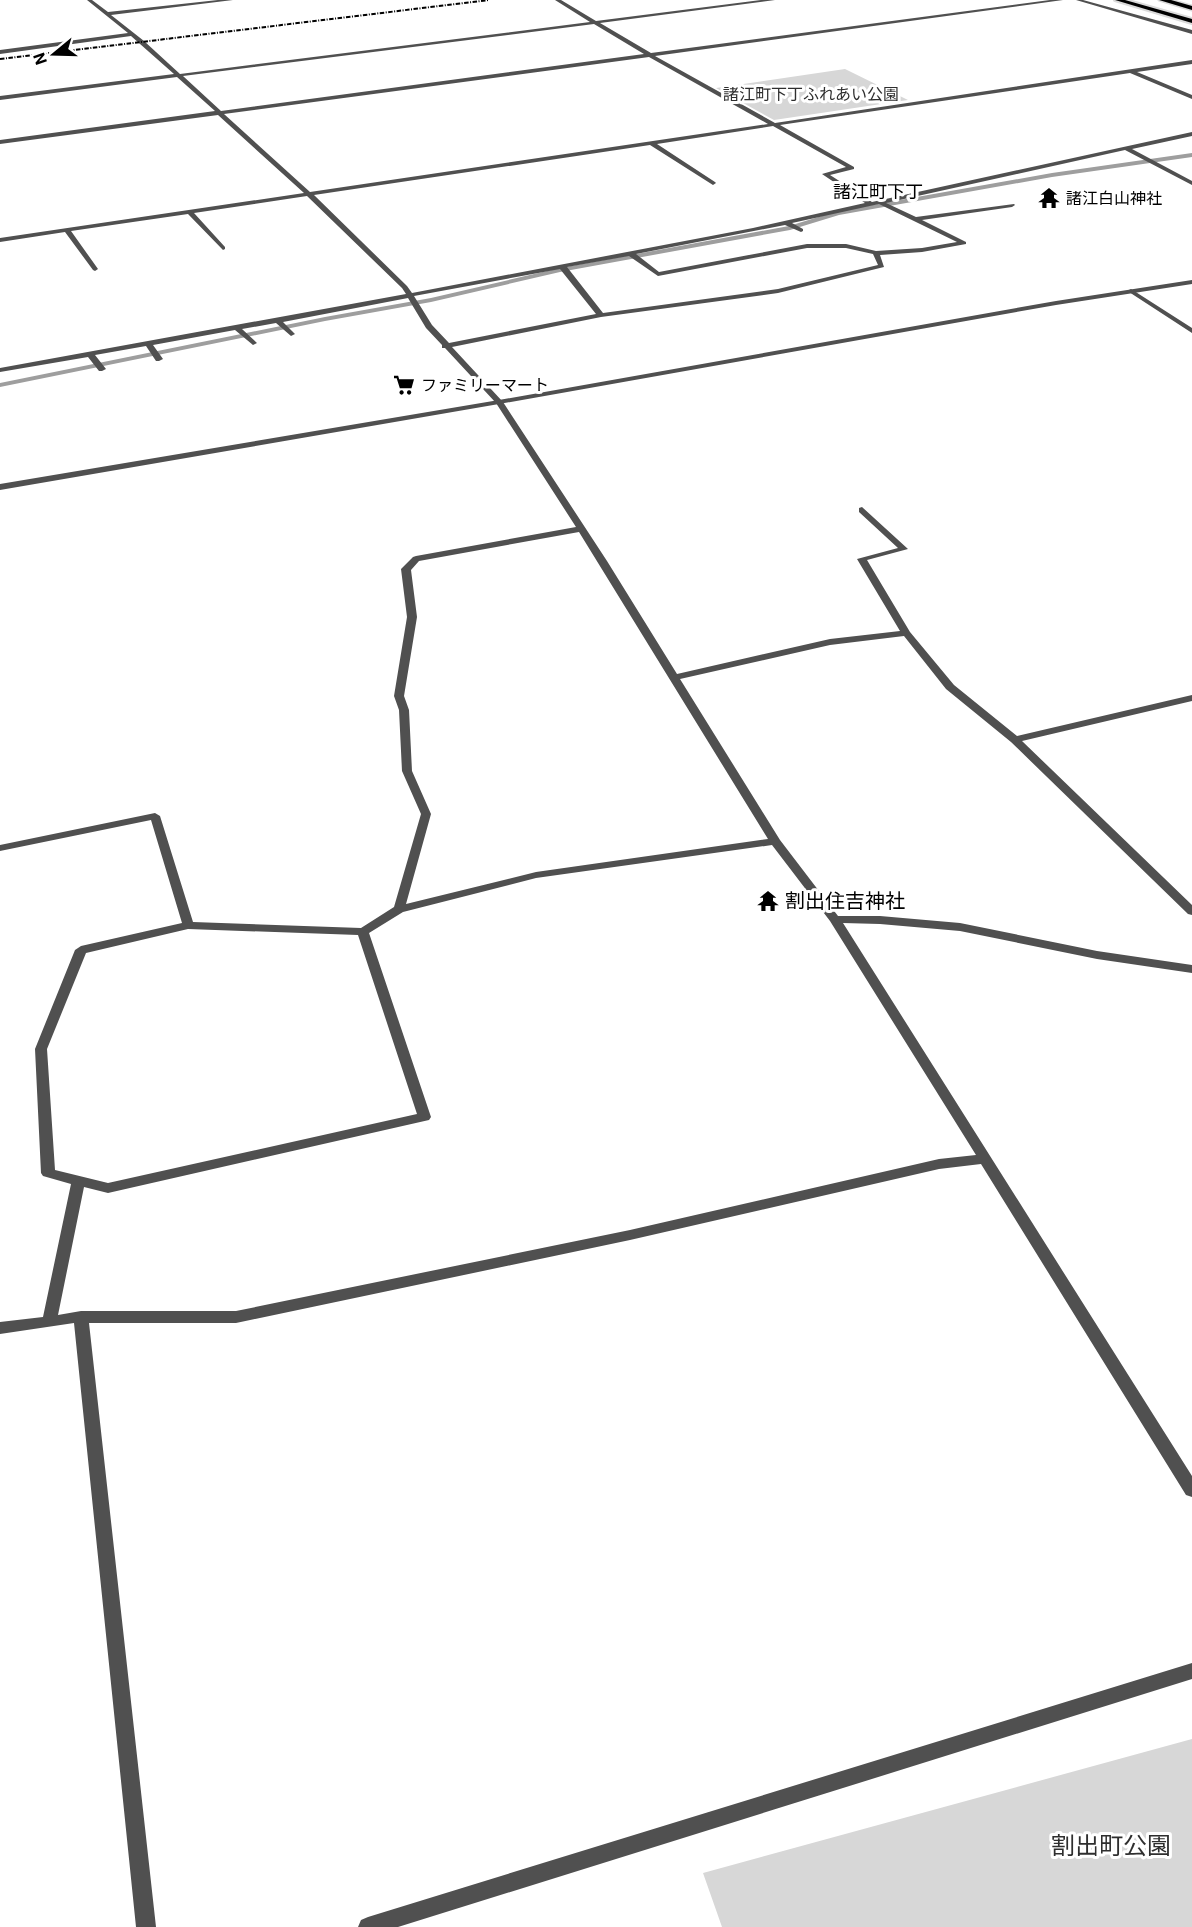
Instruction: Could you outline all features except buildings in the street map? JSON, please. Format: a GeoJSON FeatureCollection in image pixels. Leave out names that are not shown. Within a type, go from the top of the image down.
{"type":"FeatureCollection","features":[{"type":"Feature","properties":{"kind":"highway"},"geometry":{"type":"LineString","coordinates":[[1118,0],[1192,21]]}},
{"type":"Feature","properties":{"kind":"highway"},"geometry":{"type":"LineString","coordinates":[[1163,0],[1192,8]]}},
{"type":"Feature","properties":{"kind":"street"},"geometry":{"type":"LineString","coordinates":[[89,0],[132,34],[309,194],[405,287],[444,346],[499,402],[774,841],[835,919],[1192,1490]]}},
{"type":"Feature","properties":{"kind":"street"},"geometry":{"type":"LineString","coordinates":[[106,14],[231,0]]}},
{"type":"Feature","properties":{"kind":"street"},"geometry":{"type":"LineString","coordinates":[[557,0],[648,54],[852,168],[825,174],[870,203]]}},
{"type":"Feature","properties":{"kind":"street"},"geometry":{"type":"LineString","coordinates":[[0,98],[773,0]]}},
{"type":"Feature","properties":{"kind":"street"},"geometry":{"type":"LineString","coordinates":[[0,142],[1061,0]]}},
{"type":"Feature","properties":{"kind":"street"},"geometry":{"type":"LineString","coordinates":[[1078,0],[1192,32]]}},
{"type":"Feature","properties":{"kind":"street"},"geometry":{"type":"LineString","coordinates":[[0,52],[132,34]]}},
{"type":"Feature","properties":{"kind":"street"},"geometry":{"type":"LineString","coordinates":[[0,240],[1192,62]]}},
{"type":"Feature","properties":{"kind":"street"},"geometry":{"type":"LineString","coordinates":[[1131,72],[1192,97]]}},
{"type":"Feature","properties":{"kind":"street"},"geometry":{"type":"LineString","coordinates":[[0,370],[92,357],[565,269],[594,260],[753,230],[1192,134]]}},
{"type":"Feature","properties":{"kind":"street"},"geometry":{"type":"LineString","coordinates":[[652,142],[713,183]]}},
{"type":"Feature","properties":{"kind":"street"},"geometry":{"type":"LineString","coordinates":[[1127,149],[1192,183]]}},
{"type":"Feature","properties":{"kind":"street"},"geometry":{"type":"LineString","coordinates":[[1000,177],[1008,181]]}},
{"type":"Feature","properties":{"kind":"street"},"geometry":{"type":"LineString","coordinates":[[630,253],[658,274],[807,246],[846,246],[876,253],[922,250],[964,243],[879,201]]}},
{"type":"Feature","properties":{"kind":"street"},"geometry":{"type":"LineString","coordinates":[[916,219],[1012,204]]}},
{"type":"Feature","properties":{"kind":"street"},"geometry":{"type":"LineString","coordinates":[[190,212],[223,248]]}},
{"type":"Feature","properties":{"kind":"street"},"geometry":{"type":"LineString","coordinates":[[784,222],[801,230]]}},
{"type":"Feature","properties":{"kind":"street"},"geometry":{"type":"LineString","coordinates":[[753,230],[766,237]]}},
{"type":"Feature","properties":{"kind":"street"},"geometry":{"type":"LineString","coordinates":[[67,231],[95,269]]}},
{"type":"Feature","properties":{"kind":"street"},"geometry":{"type":"LineString","coordinates":[[704,239],[716,246]]}},
{"type":"Feature","properties":{"kind":"street"},"geometry":{"type":"LineString","coordinates":[[667,246],[674,251]]}},
{"type":"Feature","properties":{"kind":"street"},"geometry":{"type":"LineString","coordinates":[[444,346],[601,315],[778,291],[792,285],[882,266],[876,253]]}},
{"type":"Feature","properties":{"kind":"street"},"geometry":{"type":"LineString","coordinates":[[594,260],[601,266]]}},
{"type":"Feature","properties":{"kind":"street"},"geometry":{"type":"LineString","coordinates":[[565,269],[601,315]]}},
{"type":"Feature","properties":{"kind":"street"},"geometry":{"type":"LineString","coordinates":[[0,487],[499,402],[1056,303],[1192,282]]}},
{"type":"Feature","properties":{"kind":"street"},"geometry":{"type":"LineString","coordinates":[[1131,291],[1192,331]]}},
{"type":"Feature","properties":{"kind":"street"},"geometry":{"type":"LineString","coordinates":[[278,322],[291,334]]}},
{"type":"Feature","properties":{"kind":"street"},"geometry":{"type":"LineString","coordinates":[[239,330],[253,343]]}},
{"type":"Feature","properties":{"kind":"street"},"geometry":{"type":"LineString","coordinates":[[150,346],[159,359]]}},
{"type":"Feature","properties":{"kind":"street"},"geometry":{"type":"LineString","coordinates":[[92,357],[102,369]]}},
{"type":"Feature","properties":{"kind":"street"},"geometry":{"type":"LineString","coordinates":[[861,510],[904,549],[862,559],[906,633],[950,687],[1015,740],[1192,911]]}},
{"type":"Feature","properties":{"kind":"street"},"geometry":{"type":"LineString","coordinates":[[399,909],[426,814],[407,771],[404,710],[399,696],[412,617],[406,569],[416,559],[581,530]]}},
{"type":"Feature","properties":{"kind":"street"},"geometry":{"type":"LineString","coordinates":[[673,678],[830,642],[906,633]]}},
{"type":"Feature","properties":{"kind":"street"},"geometry":{"type":"LineString","coordinates":[[1015,740],[1192,698]]}},
{"type":"Feature","properties":{"kind":"street"},"geometry":{"type":"LineString","coordinates":[[0,848],[155,816],[188,925]]}},
{"type":"Feature","properties":{"kind":"street"},"geometry":{"type":"LineString","coordinates":[[363,932],[424,1117],[108,1188],[48,1173],[41,1048],[81,950],[188,925],[363,932],[399,909],[536,875],[774,841]]}},
{"type":"Feature","properties":{"kind":"street"},"geometry":{"type":"LineString","coordinates":[[835,919],[880,920],[960,927],[1097,955],[1192,969]]}},
{"type":"Feature","properties":{"kind":"street"},"geometry":{"type":"LineString","coordinates":[[0,1328],[81,1317],[236,1317],[630,1235],[939,1164],[983,1159]]}},
{"type":"Feature","properties":{"kind":"street"},"geometry":{"type":"LineString","coordinates":[[49,1321],[78,1181]]}},
{"type":"Feature","properties":{"kind":"street"},"geometry":{"type":"LineString","coordinates":[[81,1317],[146,1927]]}},
{"type":"Feature","properties":{"kind":"street"},"geometry":{"type":"LineString","coordinates":[[368,1927],[1192,1671]]}},
{"type":"Feature","properties":{"kind":"green space","name":"諸江町下丁ふれあい公園"},"geometry":{"type":"Polygon","coordinates":[[[845,69],[908,100],[774,120],[716,88],[845,69]]]}},
{"type":"Feature","properties":{"kind":"green space","name":"割出町公園"},"geometry":{"type":"Polygon","coordinates":[[[1192,1739],[1192,1927],[722,1927],[703,1873],[1192,1739]]]}},
{"type":"Feature","properties":{"kind":"waterway"},"geometry":{"type":"LineString","coordinates":[[0,385],[325,319],[431,300],[560,270],[790,228],[838,213],[1052,175],[1192,155]]}},
{"type":"Feature","properties":{"kind":"railway"},"geometry":{"type":"LineString","coordinates":[[0,59],[489,0]]}},
{"type":"Feature","properties":{"kind":"place","name":"諸江白山神社"},"geometry":{"type":"Point","coordinates":[1049,198]}},
{"type":"Feature","properties":{"kind":"place","name":"ファミリーマート"},"geometry":{"type":"Point","coordinates":[404,385]}},
{"type":"Feature","properties":{"kind":"place","name":"割出住吉神社"},"geometry":{"type":"Point","coordinates":[768,901]}},
{"type":"Feature","properties":{"kind":"district","name":"諸江町下丁"},"geometry":{"type":"Point","coordinates":[878,192]}}]}
